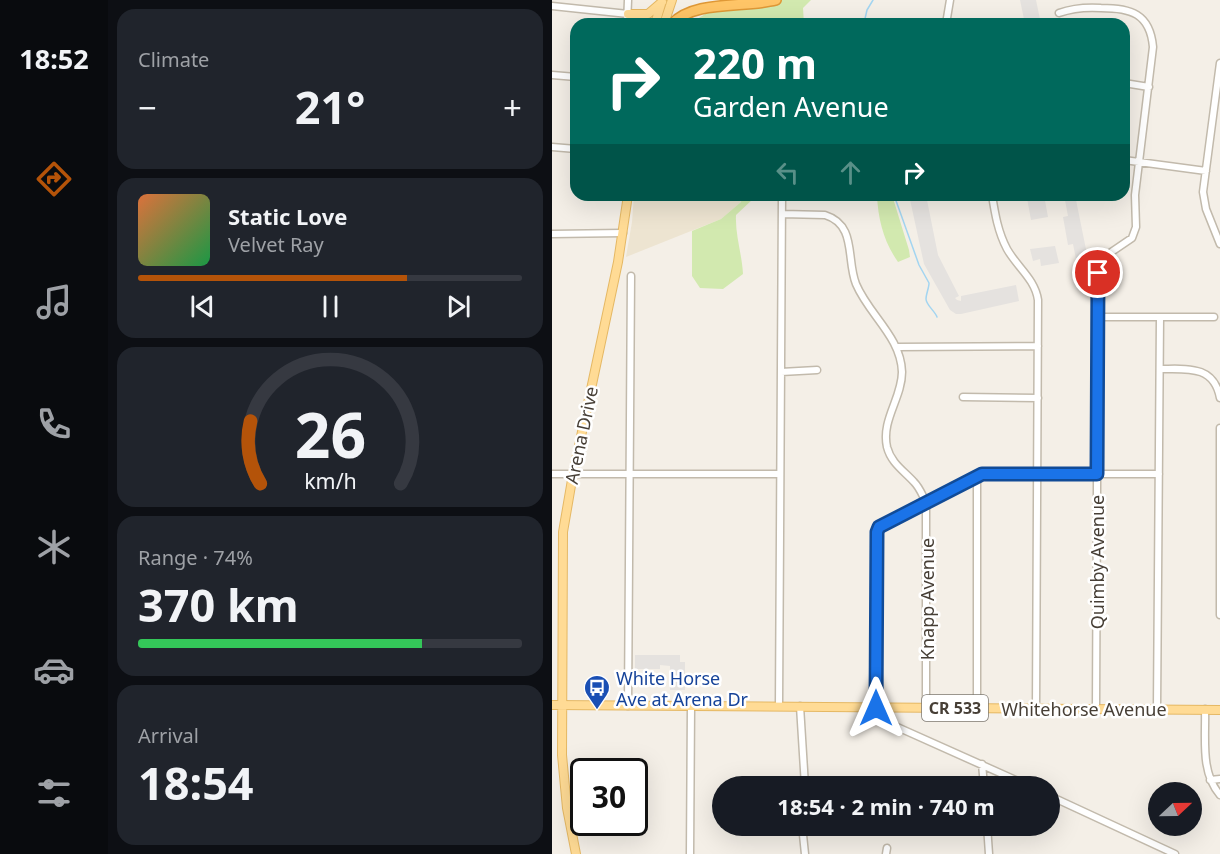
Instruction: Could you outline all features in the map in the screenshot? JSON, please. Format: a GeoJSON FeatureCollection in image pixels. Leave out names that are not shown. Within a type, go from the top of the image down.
{"type":"FeatureCollection","features":[{"type":"Feature","properties":{"kind":"highway"},"geometry":{"type":"LineString","coordinates":[[678,18],[684,12],[699,7],[754,4],[776,0]]}},
{"type":"Feature","properties":{"kind":"main road"},"geometry":{"type":"LineString","coordinates":[[666,18],[672,0]]}},
{"type":"Feature","properties":{"kind":"main road"},"geometry":{"type":"LineString","coordinates":[[628,14],[648,14],[662,1]]}},
{"type":"Feature","properties":{"kind":"main road"},"geometry":{"type":"LineString","coordinates":[[657,18],[662,1]]}},
{"type":"Feature","properties":{"kind":"main road","name":"Arena Drive"},"geometry":{"type":"LineString","coordinates":[[623,201],[623,233]]}},
{"type":"Feature","properties":{"kind":"main road","name":"Arena Drive"},"geometry":{"type":"LineString","coordinates":[[576,854],[564,782],[561,705],[563,532],[623,233],[627,201]]}},
{"type":"Feature","properties":{"kind":"main road","name":"Whitehorse Avenue"},"geometry":{"type":"LineString","coordinates":[[552,705],[1220,710]]}},
{"type":"Feature","properties":{"kind":"street"},"geometry":{"type":"LineString","coordinates":[[628,0],[628,18]]}},
{"type":"Feature","properties":{"kind":"street"},"geometry":{"type":"LineString","coordinates":[[947,18],[950,0]]}},
{"type":"Feature","properties":{"kind":"street"},"geometry":{"type":"LineString","coordinates":[[552,6],[628,14]]}},
{"type":"Feature","properties":{"kind":"street","name":"Quimby Avenue"},"geometry":{"type":"LineString","coordinates":[[1059,13],[1080,7],[1119,8],[1133,11],[1149,28],[1153,40],[1135,195],[1136,227],[1132,238],[1107,255],[1100,266],[1096,709]]}},
{"type":"Feature","properties":{"kind":"street"},"geometry":{"type":"LineString","coordinates":[[1220,63],[1216,115],[1206,171],[1204,201],[1220,244]]}},
{"type":"Feature","properties":{"kind":"street"},"geometry":{"type":"LineString","coordinates":[[552,75],[570,76]]}},
{"type":"Feature","properties":{"kind":"street"},"geometry":{"type":"LineString","coordinates":[[1130,84],[1149,87]]}},
{"type":"Feature","properties":{"kind":"street"},"geometry":{"type":"LineString","coordinates":[[552,147],[570,148]]}},
{"type":"Feature","properties":{"kind":"street"},"geometry":{"type":"LineString","coordinates":[[1130,161],[1206,171]]}},
{"type":"Feature","properties":{"kind":"street"},"geometry":{"type":"LineString","coordinates":[[779,705],[782,201]]}},
{"type":"Feature","properties":{"kind":"street"},"geometry":{"type":"LineString","coordinates":[[993,201],[998,225],[1006,247],[1037,290],[1036,709]]}},
{"type":"Feature","properties":{"kind":"street"},"geometry":{"type":"LineString","coordinates":[[782,214],[825,215],[842,225],[849,240],[851,266],[857,286],[897,347],[901,363],[902,381],[887,426],[886,442],[891,458],[915,483],[926,502]]}},
{"type":"Feature","properties":{"kind":"street"},"geometry":{"type":"LineString","coordinates":[[552,234],[623,233]]}},
{"type":"Feature","properties":{"kind":"street"},"geometry":{"type":"LineString","coordinates":[[628,706],[628,306],[631,276]]}},
{"type":"Feature","properties":{"kind":"street"},"geometry":{"type":"LineString","coordinates":[[1098,316],[1214,317]]}},
{"type":"Feature","properties":{"kind":"street"},"geometry":{"type":"LineString","coordinates":[[1157,709],[1160,317]]}},
{"type":"Feature","properties":{"kind":"street"},"geometry":{"type":"LineString","coordinates":[[897,347],[1038,346]]}},
{"type":"Feature","properties":{"kind":"street"},"geometry":{"type":"LineString","coordinates":[[1160,369],[1196,370],[1207,375],[1218,382],[1220,398]]}},
{"type":"Feature","properties":{"kind":"street"},"geometry":{"type":"LineString","coordinates":[[781,372],[817,370]]}},
{"type":"Feature","properties":{"kind":"street"},"geometry":{"type":"LineString","coordinates":[[963,397],[1038,398]]}},
{"type":"Feature","properties":{"kind":"street"},"geometry":{"type":"LineString","coordinates":[[1220,428],[1220,615]]}},
{"type":"Feature","properties":{"kind":"street"},"geometry":{"type":"LineString","coordinates":[[552,474],[780,474]]}},
{"type":"Feature","properties":{"kind":"street"},"geometry":{"type":"LineString","coordinates":[[1008,776],[886,722],[877,713],[877,540],[879,527],[982,474],[1159,474]]}},
{"type":"Feature","properties":{"kind":"street"},"geometry":{"type":"LineString","coordinates":[[977,476],[977,709]]}},
{"type":"Feature","properties":{"kind":"street","name":"Knapp Avenue"},"geometry":{"type":"LineString","coordinates":[[926,502],[926,708]]}},
{"type":"Feature","properties":{"kind":"street"},"geometry":{"type":"LineString","coordinates":[[690,854],[691,706]]}},
{"type":"Feature","properties":{"kind":"street"},"geometry":{"type":"LineString","coordinates":[[800,706],[804,776]]}},
{"type":"Feature","properties":{"kind":"street"},"geometry":{"type":"LineString","coordinates":[[1205,710],[1206,765],[1210,780],[1220,795]]}},
{"type":"Feature","properties":{"kind":"street"},"geometry":{"type":"LineString","coordinates":[[982,764],[983,776]]}},
{"type":"Feature","properties":{"kind":"street"},"geometry":{"type":"LineString","coordinates":[[1210,780],[1220,780]]}},
{"type":"Feature","properties":{"kind":"street"},"geometry":{"type":"LineString","coordinates":[[1060,801],[1175,854]]}},
{"type":"Feature","properties":{"kind":"street"},"geometry":{"type":"LineString","coordinates":[[803,836],[805,854]]}},
{"type":"Feature","properties":{"kind":"street"},"geometry":{"type":"LineString","coordinates":[[988,836],[989,854]]}},
{"type":"Feature","properties":{"kind":"shaded area"},"geometry":{"type":"Polygon","coordinates":[[[1020,0],[1036,0],[1040,18],[1024,18],[1020,0]]]}},
{"type":"Feature","properties":{"kind":"shaded area"},"geometry":{"type":"Polygon","coordinates":[[[634,201],[741,201],[721,219],[626,257],[634,201]]]}},
{"type":"Feature","properties":{"kind":"shaded area"},"geometry":{"type":"Polygon","coordinates":[[[910,201],[927,201],[938,255],[959,296],[955,298],[957,300],[961,301],[961,296],[1016,285],[1019,301],[956,314],[950,310],[924,264],[910,201]]]}},
{"type":"Feature","properties":{"kind":"shaded area"},"geometry":{"type":"Polygon","coordinates":[[[1028,201],[1045,201],[1048,217],[1031,220],[1028,201]]]}},
{"type":"Feature","properties":{"kind":"shaded area"},"geometry":{"type":"Polygon","coordinates":[[[1065,201],[1076,201],[1092,279],[1075,280],[1073,271],[1078,269],[1073,244],[1068,245],[1063,217],[1068,216],[1065,201]]]}},
{"type":"Feature","properties":{"kind":"shaded area"},"geometry":{"type":"Polygon","coordinates":[[[1055,246],[1059,263],[1041,266],[1040,259],[1033,261],[1030,249],[1055,246]]]}},
{"type":"Feature","properties":{"kind":"shaded area"},"geometry":{"type":"Polygon","coordinates":[[[635,655],[680,655],[680,662],[685,662],[685,690],[670,690],[670,666],[660,665],[660,669],[635,669],[635,655]]]}},
{"type":"Feature","properties":{"kind":"green space"},"geometry":{"type":"Polygon","coordinates":[[[728,0],[811,0],[803,8],[804,18],[699,18],[728,0]]]}},
{"type":"Feature","properties":{"kind":"green space"},"geometry":{"type":"Polygon","coordinates":[[[751,201],[736,215],[743,274],[723,289],[700,288],[692,276],[692,231],[721,219],[741,202],[751,201]]]}},
{"type":"Feature","properties":{"kind":"green space"},"geometry":{"type":"Polygon","coordinates":[[[878,201],[894,201],[910,257],[898,262],[885,239],[878,201]]]}},
{"type":"Feature","properties":{"kind":"waterway"},"geometry":{"type":"LineString","coordinates":[[865,18],[873,0]]}},
{"type":"Feature","properties":{"kind":"waterway"},"geometry":{"type":"LineString","coordinates":[[896,201],[919,265],[929,283],[926,301],[937,317]]}},
{"type":"Feature","properties":{"kind":"place","name":"White Horse Ave at Arena Dr"},"geometry":{"type":"Point","coordinates":[597,711]}},
{"type":"Feature","properties":{"kind":"route"},"geometry":{"type":"LineString","coordinates":[[876,708],[877,529],[982,474],[1097,474],[1098,273]]}}]}
